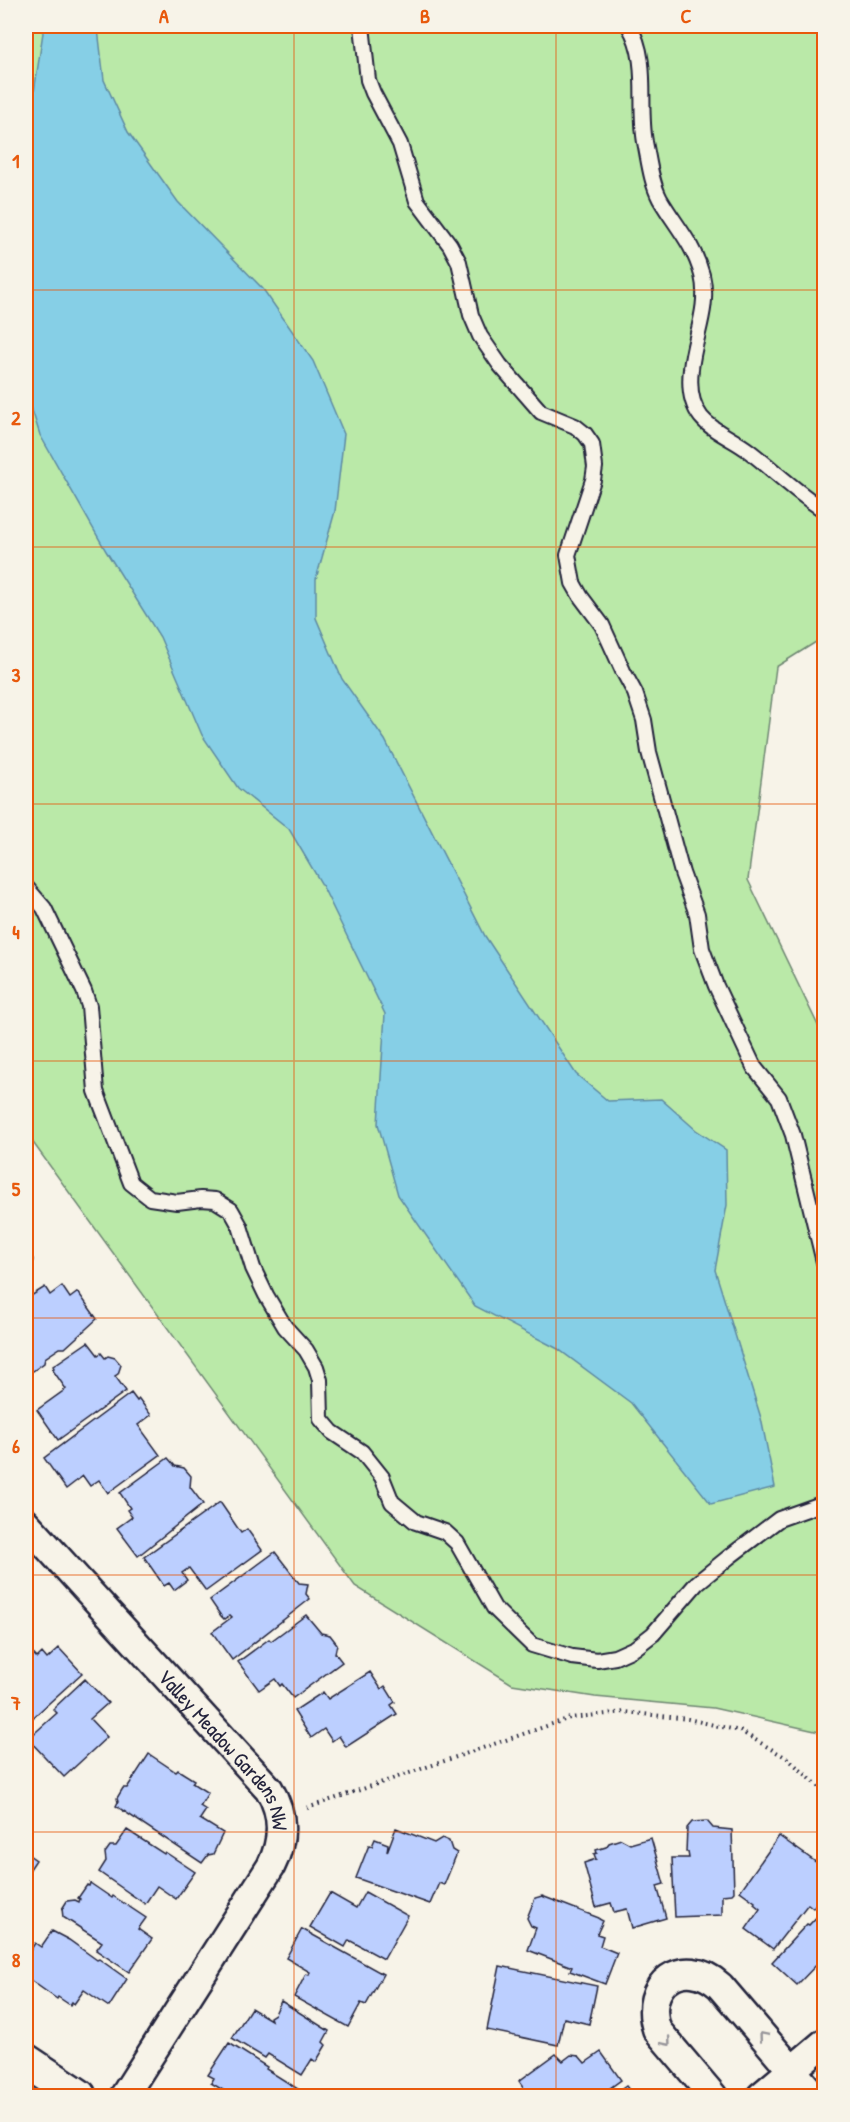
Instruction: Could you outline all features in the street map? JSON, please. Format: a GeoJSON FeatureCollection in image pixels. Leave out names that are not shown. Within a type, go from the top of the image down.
{"type":"FeatureCollection","features":[{"type":"Feature","properties":{"kind":"street","name":"Valley Meadow Gardens NW"},"geometry":{"type":"LineString","coordinates":[[26,1523],[269,1789],[280,1818],[280,1843],[270,1866],[124,2097]]}},
{"type":"Feature","properties":{"kind":"street"},"geometry":{"type":"LineString","coordinates":[[714,2097],[657,2030],[653,2019],[652,2008],[655,1996],[661,1986],[680,1974],[691,1972],[703,1974],[712,1979],[814,2097]]}},
{"type":"Feature","properties":{"kind":"street"},"geometry":{"type":"LineString","coordinates":[[761,2097],[825,2043]]}},
{"type":"Feature","properties":{"kind":"street"},"geometry":{"type":"LineString","coordinates":[[26,2061],[79,2097]]}},
{"type":"Feature","properties":{"kind":"lane"},"geometry":{"type":"LineString","coordinates":[[362,26],[368,80],[400,144],[417,201],[450,245],[459,262],[471,315],[480,336],[500,365],[541,412],[575,426],[592,444],[595,467],[593,480],[568,555],[573,583],[602,625],[635,693],[644,720],[649,752],[682,873],[697,914],[702,949],[716,986],[754,1067],[780,1098],[793,1135],[825,1262]]}},
{"type":"Feature","properties":{"kind":"lane"},"geometry":{"type":"LineString","coordinates":[[629,26],[639,45],[644,133],[651,174],[660,198],[684,233],[699,263],[704,282],[703,318],[691,366],[689,388],[695,407],[702,418],[722,434],[748,450],[803,496],[825,510]]}},
{"type":"Feature","properties":{"kind":"lane"},"geometry":{"type":"LineString","coordinates":[[26,887],[44,908],[84,991],[89,1006],[96,1091],[130,1183],[150,1198],[177,1202],[215,1200],[231,1210],[240,1226],[253,1268],[266,1295],[285,1327],[306,1350],[316,1366],[320,1380],[321,1419],[332,1432],[362,1452],[382,1477],[392,1502],[416,1522],[445,1532],[457,1543],[494,1608],[532,1645],[572,1657],[597,1660],[615,1657],[635,1648],[653,1634],[697,1583],[729,1557],[779,1519],[825,1503]]}},
{"type":"Feature","properties":{"kind":"path"},"geometry":{"type":"LineString","coordinates":[[325,1801],[570,1718],[626,1712],[688,1719],[740,1731],[787,1758],[825,1791]]}},
{"type":"Feature","properties":{"kind":"green space"},"geometry":{"type":"Polygon","coordinates":[[[26,26],[824,26],[824,637],[776,667],[748,880],[824,1038],[824,1733],[713,1708],[595,1697],[512,1684],[355,1586],[26,1133],[26,26]]]}},
{"type":"Feature","properties":{"kind":"water"},"geometry":{"type":"Polygon","coordinates":[[[44,26],[95,26],[98,29],[104,80],[128,132],[178,202],[263,289],[313,361],[344,434],[335,511],[316,579],[316,618],[342,679],[385,740],[485,936],[576,1074],[608,1101],[661,1099],[696,1130],[726,1150],[727,1205],[715,1270],[761,1418],[775,1487],[711,1504],[631,1403],[558,1349],[475,1306],[398,1195],[378,1124],[385,1014],[321,883],[289,829],[238,788],[202,735],[160,637],[106,551],[40,435],[26,391],[30,119],[44,26]]]}},
{"type":"Feature","properties":{"kind":"building"},"geometry":{"type":"Polygon","coordinates":[[[26,1252],[33,1259],[32,1267],[26,1272],[26,1252]]]}},
{"type":"Feature","properties":{"kind":"building"},"geometry":{"type":"Polygon","coordinates":[[[26,1273],[32,1282],[26,1291],[26,1273]]]}},
{"type":"Feature","properties":{"kind":"building"},"geometry":{"type":"Polygon","coordinates":[[[62,1286],[70,1298],[78,1292],[97,1319],[65,1348],[60,1348],[45,1358],[44,1363],[33,1371],[26,1370],[26,1299],[45,1287],[50,1295],[62,1286]]]}},
{"type":"Feature","properties":{"kind":"building"},"geometry":{"type":"Polygon","coordinates":[[[88,1342],[98,1355],[101,1353],[105,1358],[108,1356],[115,1358],[121,1365],[115,1376],[126,1391],[58,1440],[37,1410],[66,1389],[52,1369],[53,1366],[88,1342]]]}},
{"type":"Feature","properties":{"kind":"building"},"geometry":{"type":"Polygon","coordinates":[[[131,1393],[137,1401],[139,1399],[151,1415],[138,1425],[160,1455],[108,1493],[99,1480],[90,1486],[83,1476],[66,1489],[44,1458],[131,1393]]]}},
{"type":"Feature","properties":{"kind":"building"},"geometry":{"type":"Polygon","coordinates":[[[168,1458],[175,1466],[184,1468],[191,1476],[190,1487],[203,1504],[138,1556],[117,1528],[132,1517],[127,1510],[130,1508],[120,1493],[168,1458]]]}},
{"type":"Feature","properties":{"kind":"building"},"geometry":{"type":"Polygon","coordinates":[[[220,1502],[241,1533],[247,1529],[262,1550],[206,1591],[189,1568],[182,1573],[187,1580],[174,1590],[169,1583],[164,1586],[144,1557],[220,1502]]]}},
{"type":"Feature","properties":{"kind":"building"},"geometry":{"type":"Polygon","coordinates":[[[275,1552],[299,1583],[308,1584],[306,1594],[310,1599],[232,1660],[212,1632],[232,1617],[230,1615],[224,1619],[210,1600],[275,1552]]]}},
{"type":"Feature","properties":{"kind":"building"},"geometry":{"type":"Polygon","coordinates":[[[306,1615],[321,1633],[330,1635],[337,1644],[335,1653],[342,1662],[293,1698],[275,1679],[259,1690],[238,1662],[306,1615]]]}},
{"type":"Feature","properties":{"kind":"building"},"geometry":{"type":"Polygon","coordinates":[[[26,1646],[37,1658],[42,1653],[47,1659],[59,1648],[82,1673],[26,1724],[26,1646]]]}},
{"type":"Feature","properties":{"kind":"building"},"geometry":{"type":"Polygon","coordinates":[[[370,1672],[381,1689],[385,1686],[395,1702],[391,1705],[397,1714],[346,1747],[339,1736],[332,1741],[324,1729],[311,1738],[294,1711],[323,1692],[328,1699],[370,1672]]]}},
{"type":"Feature","properties":{"kind":"building"},"geometry":{"type":"Polygon","coordinates":[[[85,1679],[108,1703],[90,1719],[107,1737],[64,1777],[28,1739],[57,1713],[53,1709],[85,1679]]]}},
{"type":"Feature","properties":{"kind":"building"},"geometry":{"type":"Polygon","coordinates":[[[149,1754],[176,1772],[178,1770],[194,1780],[192,1783],[208,1793],[200,1806],[206,1810],[200,1819],[223,1833],[213,1854],[208,1855],[202,1863],[116,1806],[117,1798],[123,1788],[127,1788],[149,1754]]]}},
{"type":"Feature","properties":{"kind":"building"},"geometry":{"type":"Polygon","coordinates":[[[707,1821],[713,1828],[732,1830],[734,1892],[722,1895],[722,1915],[675,1917],[672,1858],[689,1858],[686,1852],[687,1828],[692,1822],[707,1821]]]}},
{"type":"Feature","properties":{"kind":"building"},"geometry":{"type":"Polygon","coordinates":[[[396,1828],[434,1843],[442,1838],[449,1841],[452,1850],[457,1853],[444,1885],[439,1883],[430,1904],[356,1878],[369,1845],[372,1846],[375,1839],[388,1844],[387,1852],[396,1828]]]}},
{"type":"Feature","properties":{"kind":"building"},"geometry":{"type":"Polygon","coordinates":[[[127,1830],[195,1872],[176,1899],[157,1886],[145,1904],[99,1872],[106,1861],[105,1853],[110,1846],[116,1846],[127,1830]]]}},
{"type":"Feature","properties":{"kind":"building"},"geometry":{"type":"Polygon","coordinates":[[[779,1836],[824,1868],[824,1881],[819,1888],[824,1892],[813,1908],[808,1904],[773,1949],[746,1929],[760,1909],[754,1904],[755,1902],[740,1891],[779,1836]]]}},
{"type":"Feature","properties":{"kind":"building"},"geometry":{"type":"Polygon","coordinates":[[[651,1838],[664,1884],[657,1886],[666,1918],[632,1928],[627,1909],[614,1912],[611,1903],[596,1907],[584,1863],[596,1859],[594,1854],[597,1853],[596,1850],[606,1847],[609,1843],[621,1839],[630,1844],[651,1838]]]}},
{"type":"Feature","properties":{"kind":"building"},"geometry":{"type":"Polygon","coordinates":[[[26,1853],[36,1860],[26,1875],[26,1853]]]}},
{"type":"Feature","properties":{"kind":"building"},"geometry":{"type":"Polygon","coordinates":[[[90,1883],[146,1918],[138,1929],[152,1939],[129,1972],[96,1950],[102,1942],[63,1917],[62,1909],[67,1901],[79,1902],[78,1898],[90,1883]]]}},
{"type":"Feature","properties":{"kind":"building"},"geometry":{"type":"Polygon","coordinates":[[[365,1892],[408,1916],[384,1959],[349,1940],[345,1947],[310,1927],[330,1893],[356,1908],[365,1892]]]}},
{"type":"Feature","properties":{"kind":"building"},"geometry":{"type":"Polygon","coordinates":[[[542,1896],[603,1921],[597,1934],[603,1936],[600,1946],[617,1953],[605,1984],[570,1971],[572,1967],[528,1950],[536,1928],[531,1926],[527,1918],[535,1898],[542,1896]]]}},
{"type":"Feature","properties":{"kind":"building"},"geometry":{"type":"Polygon","coordinates":[[[824,1909],[824,1970],[820,1965],[823,1962],[821,1960],[797,1985],[772,1962],[824,1909]]]}},
{"type":"Feature","properties":{"kind":"building"},"geometry":{"type":"Polygon","coordinates":[[[302,1929],[383,1974],[366,2005],[361,2003],[348,2027],[294,1997],[306,1974],[309,1975],[310,1972],[286,1958],[302,1929]]]}},
{"type":"Feature","properties":{"kind":"building"},"geometry":{"type":"Polygon","coordinates":[[[52,1931],[127,1979],[109,2007],[84,1990],[74,2004],[72,2002],[70,2005],[58,1997],[57,1999],[26,1977],[28,1965],[26,1957],[35,1943],[41,1947],[52,1931]]]}},
{"type":"Feature","properties":{"kind":"building"},"geometry":{"type":"Polygon","coordinates":[[[500,1966],[597,1986],[589,2024],[564,2018],[558,2045],[487,2030],[500,1966]]]}},
{"type":"Feature","properties":{"kind":"building"},"geometry":{"type":"Polygon","coordinates":[[[281,2001],[329,2031],[323,2042],[326,2045],[316,2062],[312,2059],[302,2075],[268,2054],[265,2058],[232,2038],[251,2008],[271,2020],[270,2017],[275,2014],[281,2001]]]}},
{"type":"Feature","properties":{"kind":"building"},"geometry":{"type":"Polygon","coordinates":[[[229,2043],[309,2096],[233,2096],[211,2083],[214,2078],[208,2075],[229,2043]]]}},
{"type":"Feature","properties":{"kind":"building"},"geometry":{"type":"Polygon","coordinates":[[[601,2052],[621,2080],[599,2096],[521,2096],[526,2091],[519,2081],[556,2054],[563,2061],[571,2055],[579,2056],[585,2063],[601,2052]]]}},
{"type":"Feature","properties":{"kind":"building"},"geometry":{"type":"Polygon","coordinates":[[[626,2086],[634,2096],[612,2096],[626,2086]]]}}]}
